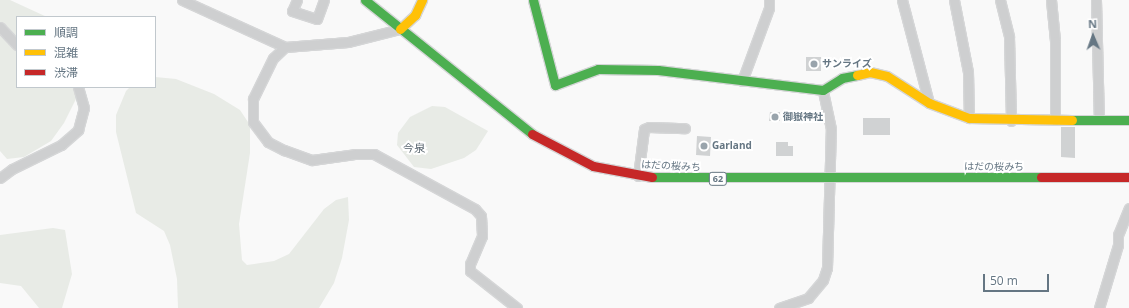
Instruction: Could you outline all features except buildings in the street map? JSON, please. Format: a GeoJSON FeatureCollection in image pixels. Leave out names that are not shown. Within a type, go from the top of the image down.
{"type":"FeatureCollection","features":[{"type":"Feature","properties":{"kind":"main road","name":"はだの桜みち"},"geometry":{"type":"LineString","coordinates":[[364,0],[538,139],[593,166],[638,176],[673,179],[1129,176]]}},
{"type":"Feature","properties":{"kind":"main road"},"geometry":{"type":"LineString","coordinates":[[400,29],[415,15],[422,0]]}},
{"type":"Feature","properties":{"kind":"main road"},"geometry":{"type":"LineString","coordinates":[[533,0],[554,85],[598,69],[658,70],[823,90],[842,78],[870,72],[887,76],[929,103],[969,118],[1011,120],[1129,120]]}},
{"type":"Feature","properties":{"kind":"street"},"geometry":{"type":"LineString","coordinates":[[182,0],[285,47],[348,42],[400,29]]}},
{"type":"Feature","properties":{"kind":"street"},"geometry":{"type":"LineString","coordinates":[[297,0],[292,11],[317,19],[324,0]]}},
{"type":"Feature","properties":{"kind":"street"},"geometry":{"type":"LineString","coordinates":[[742,80],[769,8],[769,0]]}},
{"type":"Feature","properties":{"kind":"street"},"geometry":{"type":"LineString","coordinates":[[902,0],[929,103]]}},
{"type":"Feature","properties":{"kind":"street"},"geometry":{"type":"LineString","coordinates":[[954,0],[968,72],[969,118]]}},
{"type":"Feature","properties":{"kind":"street"},"geometry":{"type":"LineString","coordinates":[[1000,0],[1009,37],[1011,120]]}},
{"type":"Feature","properties":{"kind":"street"},"geometry":{"type":"LineString","coordinates":[[1051,0],[1055,41],[1055,120]]}},
{"type":"Feature","properties":{"kind":"street"},"geometry":{"type":"LineString","coordinates":[[1096,0],[1099,120]]}},
{"type":"Feature","properties":{"kind":"street"},"geometry":{"type":"LineString","coordinates":[[0,27],[16,45]]}},
{"type":"Feature","properties":{"kind":"street"},"geometry":{"type":"LineString","coordinates":[[285,47],[273,58],[253,99],[253,122],[268,142],[312,160],[355,154],[374,154],[475,209],[481,216],[482,236],[470,264],[470,271],[517,308]]}},
{"type":"Feature","properties":{"kind":"street"},"geometry":{"type":"LineString","coordinates":[[0,178],[12,169],[61,146],[78,130],[84,108],[78,88]]}},
{"type":"Feature","properties":{"kind":"street"},"geometry":{"type":"LineString","coordinates":[[780,308],[808,298],[823,280],[827,268],[831,128],[823,90]]}},
{"type":"Feature","properties":{"kind":"street"},"geometry":{"type":"LineString","coordinates":[[638,176],[644,129],[649,127],[685,128]]}},
{"type":"Feature","properties":{"kind":"street"},"geometry":{"type":"LineString","coordinates":[[1098,308],[1118,245],[1118,235],[1129,208]]}},
{"type":"Feature","properties":{"kind":"shaded area"},"geometry":{"type":"Polygon","coordinates":[[[0,0],[10,0],[45,16],[16,16],[16,88],[82,88],[64,123],[51,141],[24,157],[7,159],[0,151],[0,0]]]}},
{"type":"Feature","properties":{"kind":"shaded area"},"geometry":{"type":"Polygon","coordinates":[[[156,77],[176,79],[214,94],[240,110],[250,125],[250,153],[239,224],[242,260],[247,265],[274,261],[289,254],[324,209],[336,200],[348,197],[349,220],[342,258],[334,283],[319,308],[178,308],[177,279],[170,245],[164,231],[136,213],[116,132],[116,115],[126,91],[129,88],[156,88],[156,77]]]}},
{"type":"Feature","properties":{"kind":"shaded area"},"geometry":{"type":"Polygon","coordinates":[[[432,106],[445,107],[488,131],[476,150],[464,158],[431,169],[414,167],[397,145],[398,133],[410,117],[432,106]]]}},
{"type":"Feature","properties":{"kind":"shaded area"},"geometry":{"type":"Polygon","coordinates":[[[53,228],[65,230],[72,274],[62,308],[39,308],[21,286],[0,283],[0,235],[53,228]]]}},
{"type":"Feature","properties":{"kind":"traffic: fast"},"geometry":{"type":"LineString","coordinates":[[365,0],[532,134]]}},
{"type":"Feature","properties":{"kind":"traffic: fast"},"geometry":{"type":"LineString","coordinates":[[533,0],[555,85],[598,69],[658,70],[823,90],[842,78],[857,75]]}},
{"type":"Feature","properties":{"kind":"traffic: fast"},"geometry":{"type":"LineString","coordinates":[[1072,120],[1129,120]]}},
{"type":"Feature","properties":{"kind":"traffic: fast"},"geometry":{"type":"LineString","coordinates":[[652,177],[1041,177]]}},
{"type":"Feature","properties":{"kind":"traffic: slow"},"geometry":{"type":"LineString","coordinates":[[400,29],[415,15],[422,0]]}},
{"type":"Feature","properties":{"kind":"traffic: slow"},"geometry":{"type":"LineString","coordinates":[[857,75],[870,72],[887,76],[929,103],[969,118],[1072,120]]}},
{"type":"Feature","properties":{"kind":"traffic: jam"},"geometry":{"type":"LineString","coordinates":[[532,134],[593,166],[652,177]]}},
{"type":"Feature","properties":{"kind":"traffic: jam"},"geometry":{"type":"LineString","coordinates":[[1041,177],[1129,177]]}},
{"type":"Feature","properties":{"kind":"place","name":"サンライズ"},"geometry":{"type":"Point","coordinates":[814,64]}},
{"type":"Feature","properties":{"kind":"place","name":"御嶽神社"},"geometry":{"type":"Point","coordinates":[775,117]}},
{"type":"Feature","properties":{"kind":"place","name":"Garland"},"geometry":{"type":"Point","coordinates":[704,146]}},
{"type":"Feature","properties":{"kind":"district","name":"今泉"},"geometry":{"type":"Point","coordinates":[414,148]}}]}
